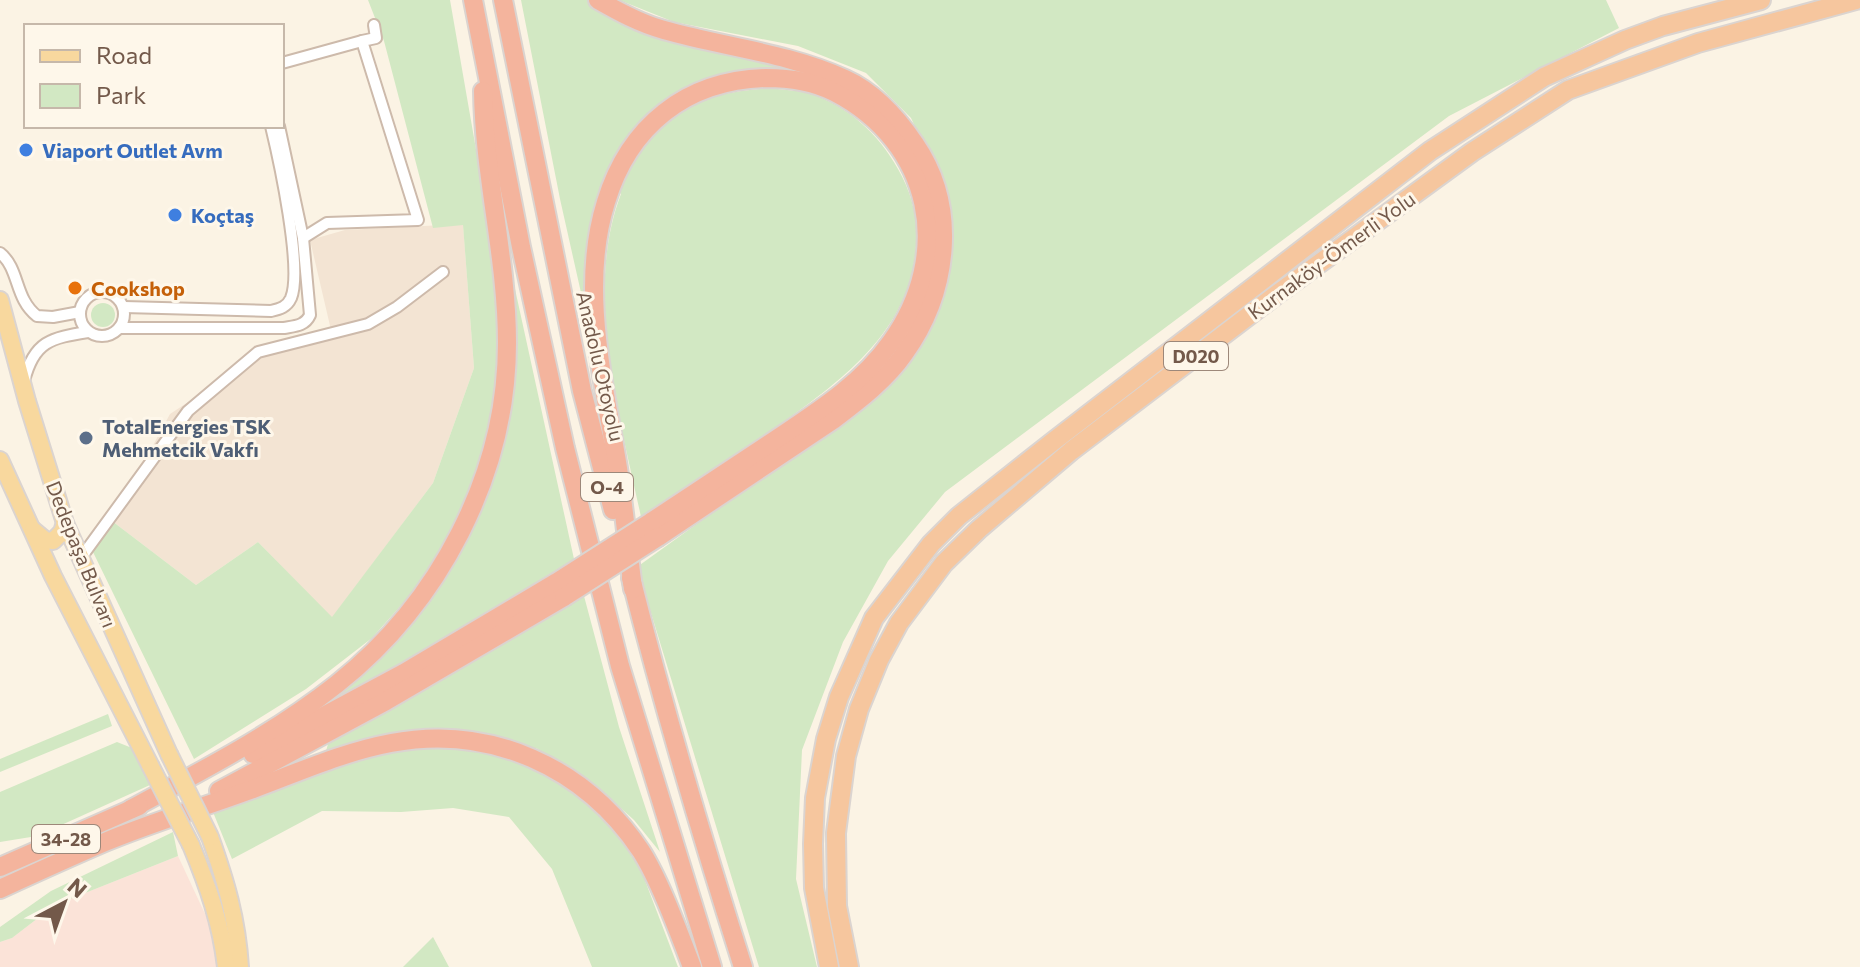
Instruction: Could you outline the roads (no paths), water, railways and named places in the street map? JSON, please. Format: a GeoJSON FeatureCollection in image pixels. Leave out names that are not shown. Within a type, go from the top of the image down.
{"type":"FeatureCollection","features":[{"type":"Feature","properties":{"kind":"highway","name":"O-4"},"geometry":{"type":"LineString","coordinates":[[473,0],[521,247],[565,448],[620,666],[712,967]]}},
{"type":"Feature","properties":{"kind":"highway","name":"Anadolu Otoyolu"},"geometry":{"type":"LineString","coordinates":[[503,0],[582,391],[677,752],[743,967]]}},
{"type":"Feature","properties":{"kind":"highway"},"geometry":{"type":"LineString","coordinates":[[145,828],[386,701],[833,420],[860,399],[903,356],[929,309],[942,258],[943,219],[932,176],[901,123],[849,80],[789,59],[662,30],[598,0]]}},
{"type":"Feature","properties":{"kind":"highway","name":"Kurnaköy-Ömerli Yolu"},"geometry":{"type":"LineString","coordinates":[[829,967],[814,888],[813,844],[815,798],[826,739],[839,697],[874,618],[931,544],[959,516],[1043,449],[1430,151],[1544,77],[1625,40],[1663,26],[1761,0]]}},
{"type":"Feature","properties":{"kind":"highway","name":"Kurnaköy-Ömerli Yolu"},"geometry":{"type":"LineString","coordinates":[[849,967],[837,906],[836,833],[846,756],[859,709],[879,660],[899,623],[944,563],[979,529],[1071,451],[1276,295],[1472,152],[1568,90],[1698,43],[1856,0]]}},
{"type":"Feature","properties":{"kind":"highway"},"geometry":{"type":"LineString","coordinates":[[131,809],[262,736],[361,664],[423,595],[454,546],[470,513],[496,437],[507,345],[505,282],[483,127],[482,39]]}},
{"type":"Feature","properties":{"kind":"highway"},"geometry":{"type":"LineString","coordinates":[[633,589],[597,331],[595,254],[606,201],[617,173],[641,135],[654,121],[688,96],[730,81],[755,79],[781,78],[831,90],[854,104],[887,133],[903,153],[913,173],[924,202],[928,252],[921,286],[890,345],[865,373],[826,406],[655,530]]}},
{"type":"Feature","properties":{"kind":"highway"},"geometry":{"type":"LineString","coordinates":[[131,809],[202,781],[560,590]]}},
{"type":"Feature","properties":{"kind":"highway"},"geometry":{"type":"LineString","coordinates":[[145,828],[321,762],[390,743],[437,737],[489,743],[536,758],[564,774],[583,786],[618,820],[642,853],[692,967]]}},
{"type":"Feature","properties":{"kind":"highway","name":"34-28"},"geometry":{"type":"LineString","coordinates":[[0,867],[131,809]]}},
{"type":"Feature","properties":{"kind":"highway","name":"34-28"},"geometry":{"type":"LineString","coordinates":[[0,889],[145,828]]}},
{"type":"Feature","properties":{"kind":"main road","name":"Dedepaşa Bulvarı"},"geometry":{"type":"LineString","coordinates":[[0,300],[65,523],[169,754],[210,837],[228,887],[238,929],[240,967]]}},
{"type":"Feature","properties":{"kind":"main road","name":"Dedepaşa Bulvarı"},"geometry":{"type":"LineString","coordinates":[[0,460],[30,527],[191,845],[222,931],[226,967]]}},
{"type":"Feature","properties":{"kind":"main road"},"geometry":{"type":"LineString","coordinates":[[30,527],[45,540],[53,541],[62,532],[65,523]]}},
{"type":"Feature","properties":{"kind":"street"},"geometry":{"type":"LineString","coordinates":[[284,62],[376,38],[374,25]]}},
{"type":"Feature","properties":{"kind":"street"},"geometry":{"type":"LineString","coordinates":[[303,238],[327,223],[418,220],[362,41]]}},
{"type":"Feature","properties":{"kind":"street"},"geometry":{"type":"LineString","coordinates":[[271,128],[287,205],[293,255],[286,318],[297,326]]}},
{"type":"Feature","properties":{"kind":"street"},"geometry":{"type":"LineString","coordinates":[[120,328],[297,326],[308,320],[303,238],[279,128]]}},
{"type":"Feature","properties":{"kind":"street"},"geometry":{"type":"LineString","coordinates":[[0,253],[9,260],[22,301],[37,316],[44,318],[80,312]]}},
{"type":"Feature","properties":{"kind":"street"},"geometry":{"type":"LineString","coordinates":[[80,559],[188,411],[258,352],[368,324],[397,307],[443,272]]}},
{"type":"Feature","properties":{"kind":"street"},"geometry":{"type":"LineString","coordinates":[[100,292],[114,296],[124,307],[125,314],[115,333],[101,337],[88,332],[83,326],[80,312],[87,299],[100,292]]}},
{"type":"Feature","properties":{"kind":"street"},"geometry":{"type":"LineString","coordinates":[[124,307],[271,311],[301,299],[308,304]]}},
{"type":"Feature","properties":{"kind":"street"},"geometry":{"type":"LineString","coordinates":[[23,387],[28,365],[45,342],[88,332]]}},
{"type":"Feature","properties":{"kind":"place","name":"Viaport Outlet Avm"},"geometry":{"type":"Point","coordinates":[26,150]}},
{"type":"Feature","properties":{"kind":"place","name":"Koçtaş"},"geometry":{"type":"Point","coordinates":[175,215]}},
{"type":"Feature","properties":{"kind":"place","name":"Cookshop"},"geometry":{"type":"Point","coordinates":[75,288]}},
{"type":"Feature","properties":{"kind":"place","name":"TotalEnergies TSK Mehmetcik Vakfı"},"geometry":{"type":"Point","coordinates":[86,438]}}]}
